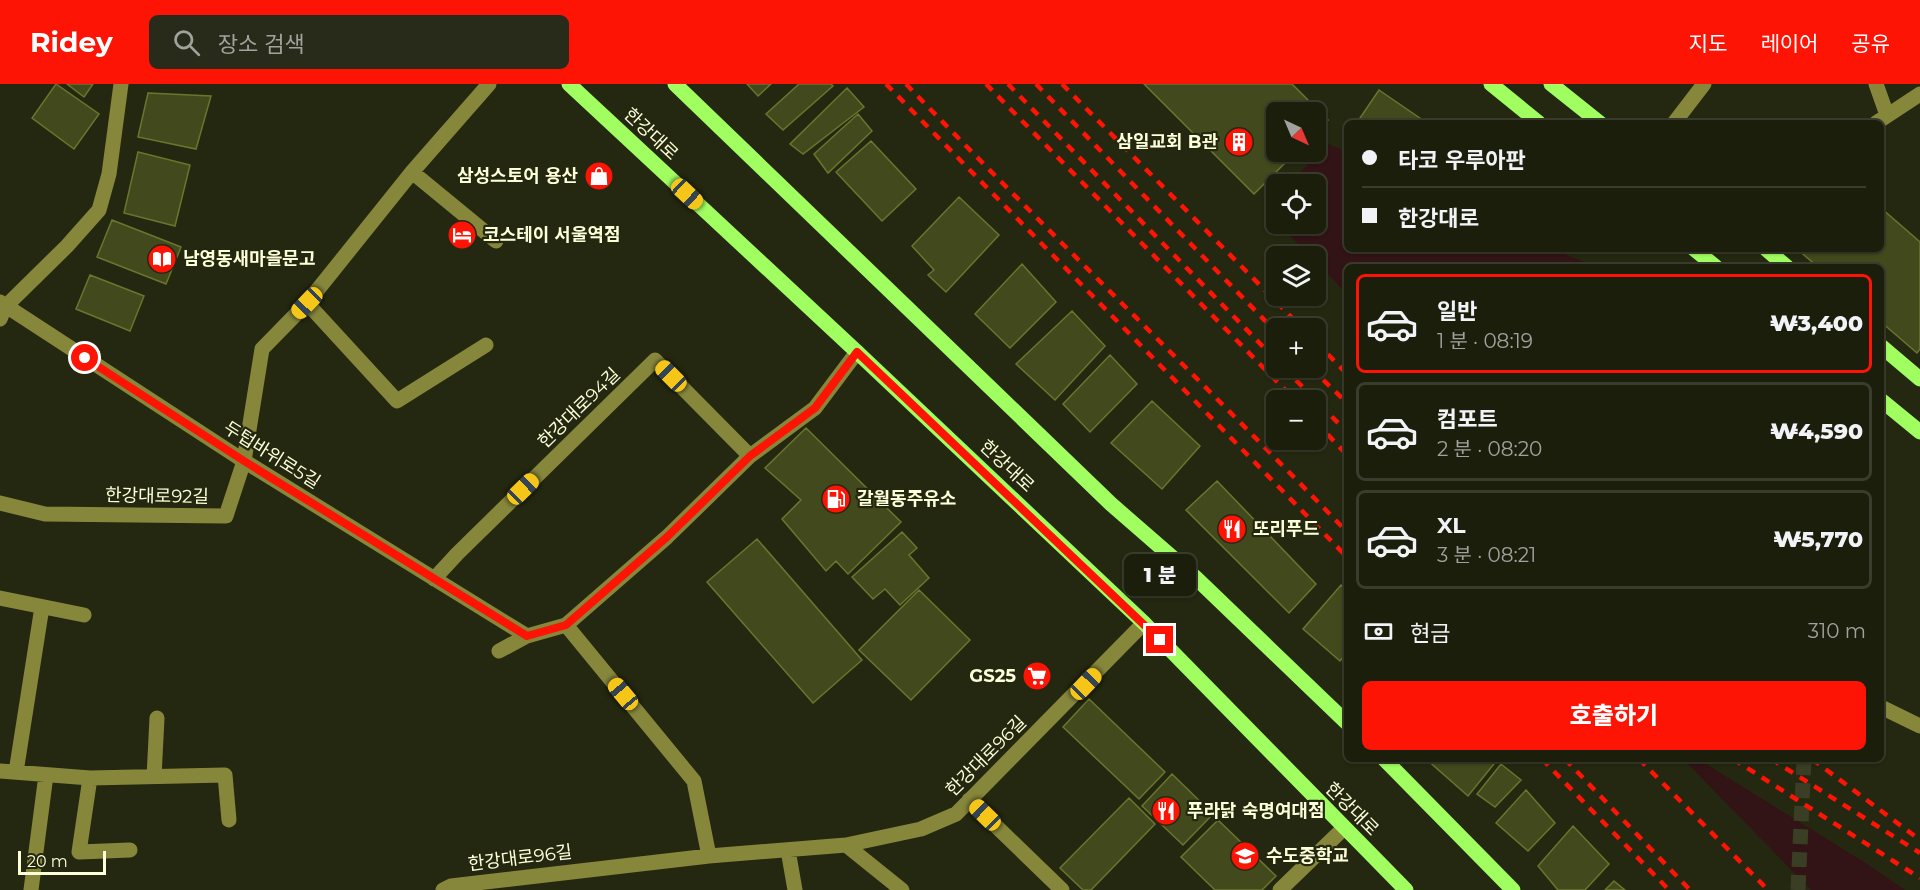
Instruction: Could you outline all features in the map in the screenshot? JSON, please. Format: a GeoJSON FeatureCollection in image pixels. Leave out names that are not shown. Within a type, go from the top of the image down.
{"type":"FeatureCollection","features":[{"type":"Feature","properties":{"kind":"main road","name":"한강대로"},"geometry":{"type":"LineString","coordinates":[[568,84],[1144,623],[1406,890]]}},
{"type":"Feature","properties":{"kind":"main road"},"geometry":{"type":"LineString","coordinates":[[675,84],[1111,504],[1196,578],[1344,720]]}},
{"type":"Feature","properties":{"kind":"main road"},"geometry":{"type":"LineString","coordinates":[[1491,84],[1535,120]]}},
{"type":"Feature","properties":{"kind":"main road"},"geometry":{"type":"LineString","coordinates":[[1551,84],[1596,120]]}},
{"type":"Feature","properties":{"kind":"main road"},"geometry":{"type":"LineString","coordinates":[[1698,252],[1712,264]]}},
{"type":"Feature","properties":{"kind":"main road"},"geometry":{"type":"LineString","coordinates":[[1770,252],[1784,264]]}},
{"type":"Feature","properties":{"kind":"main road"},"geometry":{"type":"LineString","coordinates":[[1884,349],[1920,379]]}},
{"type":"Feature","properties":{"kind":"main road"},"geometry":{"type":"LineString","coordinates":[[1884,402],[1920,432]]}},
{"type":"Feature","properties":{"kind":"main road"},"geometry":{"type":"LineString","coordinates":[[1387,762],[1513,890]]}},
{"type":"Feature","properties":{"kind":"street"},"geometry":{"type":"LineString","coordinates":[[2,309],[67,246],[99,210],[109,174],[121,84]]}},
{"type":"Feature","properties":{"kind":"street","name":"한강대로92길"},"geometry":{"type":"LineString","coordinates":[[0,503],[45,514],[226,516],[244,461],[262,349],[307,303],[412,172],[489,84]]}},
{"type":"Feature","properties":{"kind":"street"},"geometry":{"type":"LineString","coordinates":[[1676,120],[1704,84]]}},
{"type":"Feature","properties":{"kind":"street"},"geometry":{"type":"LineString","coordinates":[[1876,84],[1882,119],[1920,94]]}},
{"type":"Feature","properties":{"kind":"street"},"geometry":{"type":"LineString","coordinates":[[412,172],[496,241]]}},
{"type":"Feature","properties":{"kind":"street"},"geometry":{"type":"LineString","coordinates":[[307,303],[397,401],[486,345]]}},
{"type":"Feature","properties":{"kind":"street","name":"두텁바위로5길"},"geometry":{"type":"LineString","coordinates":[[2,309],[527,636]]}},
{"type":"Feature","properties":{"kind":"street"},"geometry":{"type":"LineString","coordinates":[[499,651],[527,636],[566,625],[667,537],[750,456],[815,408],[857,352]]}},
{"type":"Feature","properties":{"kind":"street","name":"한강대로94길"},"geometry":{"type":"LineString","coordinates":[[434,579],[655,360],[750,456]]}},
{"type":"Feature","properties":{"kind":"street"},"geometry":{"type":"LineString","coordinates":[[0,598],[84,615]]}},
{"type":"Feature","properties":{"kind":"street"},"geometry":{"type":"LineString","coordinates":[[16,772],[42,607]]}},
{"type":"Feature","properties":{"kind":"street","name":"한강대로96길"},"geometry":{"type":"LineString","coordinates":[[443,890],[451,886],[709,856],[846,845],[921,829],[956,814],[1144,623]]}},
{"type":"Feature","properties":{"kind":"street"},"geometry":{"type":"LineString","coordinates":[[566,625],[694,781],[709,856]]}},
{"type":"Feature","properties":{"kind":"street"},"geometry":{"type":"LineString","coordinates":[[1884,708],[1920,726]]}},
{"type":"Feature","properties":{"kind":"street"},"geometry":{"type":"LineString","coordinates":[[154,777],[157,717]]}},
{"type":"Feature","properties":{"kind":"street"},"geometry":{"type":"LineString","coordinates":[[0,771],[90,778],[225,775],[230,820]]}},
{"type":"Feature","properties":{"kind":"street"},"geometry":{"type":"LineString","coordinates":[[31,890],[46,775]]}},
{"type":"Feature","properties":{"kind":"street"},"geometry":{"type":"LineString","coordinates":[[90,778],[79,852],[130,849]]}},
{"type":"Feature","properties":{"kind":"street"},"geometry":{"type":"LineString","coordinates":[[969,800],[1062,890]]}},
{"type":"Feature","properties":{"kind":"street"},"geometry":{"type":"LineString","coordinates":[[1280,890],[1344,828]]}},
{"type":"Feature","properties":{"kind":"street"},"geometry":{"type":"LineString","coordinates":[[846,845],[902,890]]}},
{"type":"Feature","properties":{"kind":"street"},"geometry":{"type":"LineString","coordinates":[[788,850],[795,890]]}},
{"type":"Feature","properties":{"kind":"shaded area"},"geometry":{"type":"Polygon","coordinates":[[[1329,144],[1344,151],[1344,252],[1560,252],[1590,264],[1344,264],[1344,291],[1326,272],[1326,246],[1300,246],[1288,234],[1326,234],[1326,174],[1298,174],[1311,162],[1326,162],[1326,147],[1329,144]]]}},
{"type":"Feature","properties":{"kind":"shaded area"},"geometry":{"type":"Polygon","coordinates":[[[1686,762],[1703,762],[1905,890],[1811,890],[1686,762]]]}},
{"type":"Feature","properties":{"kind":"building"},"geometry":{"type":"Polygon","coordinates":[[[56,84],[99,114],[74,149],[32,118],[56,84]]]}},
{"type":"Feature","properties":{"kind":"building"},"geometry":{"type":"Polygon","coordinates":[[[67,84],[93,84],[84,97],[67,84]]]}},
{"type":"Feature","properties":{"kind":"building"},"geometry":{"type":"Polygon","coordinates":[[[747,84],[771,84],[758,96],[747,84]]]}},
{"type":"Feature","properties":{"kind":"building"},"geometry":{"type":"Polygon","coordinates":[[[799,84],[831,84],[833,86],[783,130],[766,114],[799,84]]]}},
{"type":"Feature","properties":{"kind":"building","name":"삼일교회 B관"},"geometry":{"type":"Polygon","coordinates":[[[1144,84],[1292,84],[1310,102],[1266,102],[1266,162],[1286,162],[1274,174],[1266,174],[1266,182],[1254,194],[1144,84]]]}},
{"type":"Feature","properties":{"kind":"building"},"geometry":{"type":"Polygon","coordinates":[[[847,88],[864,107],[803,154],[790,144],[847,88]]]}},
{"type":"Feature","properties":{"kind":"building"},"geometry":{"type":"Polygon","coordinates":[[[1379,90],[1423,120],[1363,120],[1360,118],[1379,90]]]}},
{"type":"Feature","properties":{"kind":"building"},"geometry":{"type":"Polygon","coordinates":[[[148,93],[211,96],[196,149],[138,137],[148,93]]]}},
{"type":"Feature","properties":{"kind":"building"},"geometry":{"type":"Polygon","coordinates":[[[858,114],[872,131],[828,173],[814,154],[858,114]]]}},
{"type":"Feature","properties":{"kind":"building"},"geometry":{"type":"Polygon","coordinates":[[[871,141],[916,189],[882,221],[836,172],[871,141]]]}},
{"type":"Feature","properties":{"kind":"building"},"geometry":{"type":"Polygon","coordinates":[[[138,152],[190,165],[175,226],[124,213],[138,152]]]}},
{"type":"Feature","properties":{"kind":"building"},"geometry":{"type":"Polygon","coordinates":[[[959,197],[999,235],[946,292],[928,275],[934,270],[912,246],[959,197]]]}},
{"type":"Feature","properties":{"kind":"building"},"geometry":{"type":"Polygon","coordinates":[[[1884,211],[1920,242],[1920,349],[1917,353],[1884,325],[1884,264],[1814,264],[1800,252],[1884,252],[1884,211]]]}},
{"type":"Feature","properties":{"kind":"building"},"geometry":{"type":"Polygon","coordinates":[[[112,220],[181,247],[166,284],[97,257],[112,220]]]}},
{"type":"Feature","properties":{"kind":"building"},"geometry":{"type":"Polygon","coordinates":[[[1022,264],[1056,302],[1010,348],[975,314],[1022,264]]]}},
{"type":"Feature","properties":{"kind":"building"},"geometry":{"type":"Polygon","coordinates":[[[90,275],[144,296],[130,331],[76,309],[90,275]]]}},
{"type":"Feature","properties":{"kind":"building"},"geometry":{"type":"Polygon","coordinates":[[[1072,311],[1105,346],[1055,400],[1016,364],[1072,311]]]}},
{"type":"Feature","properties":{"kind":"building"},"geometry":{"type":"Polygon","coordinates":[[[1110,355],[1137,384],[1090,432],[1063,404],[1110,355]]]}},
{"type":"Feature","properties":{"kind":"building"},"geometry":{"type":"Polygon","coordinates":[[[1152,401],[1200,446],[1162,489],[1111,443],[1152,401]]]}},
{"type":"Feature","properties":{"kind":"building"},"geometry":{"type":"Polygon","coordinates":[[[806,428],[901,522],[848,574],[836,561],[826,571],[782,519],[801,500],[765,468],[806,428]]]}},
{"type":"Feature","properties":{"kind":"building"},"geometry":{"type":"Polygon","coordinates":[[[1217,481],[1316,584],[1289,613],[1186,510],[1217,481]]]}},
{"type":"Feature","properties":{"kind":"building"},"geometry":{"type":"Polygon","coordinates":[[[902,532],[917,548],[909,555],[929,578],[900,605],[885,589],[873,599],[852,577],[902,532]]]}},
{"type":"Feature","properties":{"kind":"building"},"geometry":{"type":"Polygon","coordinates":[[[757,539],[862,660],[813,703],[707,582],[757,539]]]}},
{"type":"Feature","properties":{"kind":"building"},"geometry":{"type":"Polygon","coordinates":[[[1341,585],[1344,588],[1344,656],[1340,661],[1303,629],[1341,585]]]}},
{"type":"Feature","properties":{"kind":"building"},"geometry":{"type":"Polygon","coordinates":[[[919,590],[970,640],[911,700],[859,650],[919,590]]]}},
{"type":"Feature","properties":{"kind":"building"},"geometry":{"type":"Polygon","coordinates":[[[1089,699],[1165,772],[1139,799],[1063,727],[1089,699]]]}},
{"type":"Feature","properties":{"kind":"building"},"geometry":{"type":"Polygon","coordinates":[[[1429,762],[1496,762],[1468,796],[1429,762]]]}},
{"type":"Feature","properties":{"kind":"building"},"geometry":{"type":"Polygon","coordinates":[[[1501,764],[1521,780],[1495,807],[1477,794],[1501,764]]]}},
{"type":"Feature","properties":{"kind":"building"},"geometry":{"type":"Polygon","coordinates":[[[1172,774],[1213,814],[1183,845],[1142,806],[1172,774]]]}},
{"type":"Feature","properties":{"kind":"building"},"geometry":{"type":"Polygon","coordinates":[[[1526,790],[1555,823],[1528,851],[1496,823],[1526,790]]]}},
{"type":"Feature","properties":{"kind":"building"},"geometry":{"type":"Polygon","coordinates":[[[1129,798],[1155,824],[1091,890],[1083,890],[1060,868],[1129,798]]]}},
{"type":"Feature","properties":{"kind":"building"},"geometry":{"type":"Polygon","coordinates":[[[1218,820],[1276,876],[1262,890],[1215,890],[1181,857],[1218,820]]]}},
{"type":"Feature","properties":{"kind":"building"},"geometry":{"type":"Polygon","coordinates":[[[1573,826],[1609,864],[1585,890],[1558,890],[1538,866],[1573,826]]]}},
{"type":"Feature","properties":{"kind":"building"},"geometry":{"type":"Polygon","coordinates":[[[1614,881],[1625,890],[1605,890],[1614,881]]]}},
{"type":"Feature","properties":{"kind":"tunnel"},"geometry":{"type":"LineString","coordinates":[[1798,890],[1804,762]]}},
{"type":"Feature","properties":{"kind":"railway"},"geometry":{"type":"LineString","coordinates":[[886,84],[1344,554]]}},
{"type":"Feature","properties":{"kind":"railway"},"geometry":{"type":"LineString","coordinates":[[906,84],[1344,529]]}},
{"type":"Feature","properties":{"kind":"railway"},"geometry":{"type":"LineString","coordinates":[[986,84],[1285,390]]}},
{"type":"Feature","properties":{"kind":"railway"},"geometry":{"type":"LineString","coordinates":[[1008,84],[1266,350]]}},
{"type":"Feature","properties":{"kind":"railway"},"geometry":{"type":"LineString","coordinates":[[1036,84],[1266,322]]}},
{"type":"Feature","properties":{"kind":"railway"},"geometry":{"type":"LineString","coordinates":[[1062,84],[1292,318]]}},
{"type":"Feature","properties":{"kind":"railway"},"geometry":{"type":"LineString","coordinates":[[1326,352],[1344,371]]}},
{"type":"Feature","properties":{"kind":"railway"},"geometry":{"type":"LineString","coordinates":[[1294,378],[1344,429]]}},
{"type":"Feature","properties":{"kind":"railway"},"geometry":{"type":"LineString","coordinates":[[1321,378],[1344,400]]}},
{"type":"Feature","properties":{"kind":"railway"},"geometry":{"type":"LineString","coordinates":[[1326,433],[1344,452]]}},
{"type":"Feature","properties":{"kind":"railway"},"geometry":{"type":"LineString","coordinates":[[1545,762],[1669,890]]}},
{"type":"Feature","properties":{"kind":"railway"},"geometry":{"type":"LineString","coordinates":[[1568,762],[1690,890]]}},
{"type":"Feature","properties":{"kind":"railway"},"geometry":{"type":"LineString","coordinates":[[1642,762],[1768,890]]}},
{"type":"Feature","properties":{"kind":"railway"},"geometry":{"type":"LineString","coordinates":[[1738,762],[1920,878]]}},
{"type":"Feature","properties":{"kind":"railway"},"geometry":{"type":"LineString","coordinates":[[1776,762],[1920,853]]}},
{"type":"Feature","properties":{"kind":"railway"},"geometry":{"type":"LineString","coordinates":[[1816,762],[1920,840]]}},
{"type":"Feature","properties":{"kind":"place","name":"삼일교회 B관"},"geometry":{"type":"Point","coordinates":[1239,142]}},
{"type":"Feature","properties":{"kind":"place","name":"삼성스토어 용산"},"geometry":{"type":"Point","coordinates":[599,176]}},
{"type":"Feature","properties":{"kind":"place","name":"코스테이 서울역점"},"geometry":{"type":"Point","coordinates":[462,235]}},
{"type":"Feature","properties":{"kind":"place","name":"남영동새마을문고"},"geometry":{"type":"Point","coordinates":[162,259]}},
{"type":"Feature","properties":{"kind":"place","name":"갈월동주유소"},"geometry":{"type":"Point","coordinates":[836,499]}},
{"type":"Feature","properties":{"kind":"place","name":"또리푸드"},"geometry":{"type":"Point","coordinates":[1232,529]}},
{"type":"Feature","properties":{"kind":"place","name":"GS25"},"geometry":{"type":"Point","coordinates":[1037,676]}},
{"type":"Feature","properties":{"kind":"place","name":"푸라닭 숙명여대점"},"geometry":{"type":"Point","coordinates":[1166,811]}},
{"type":"Feature","properties":{"kind":"place","name":"수도중학교"},"geometry":{"type":"Point","coordinates":[1245,856]}},
{"type":"Feature","properties":{"kind":"route"},"geometry":{"type":"LineString","coordinates":[[85,358],[244,461],[527,636],[566,625],[667,537],[750,456],[815,408],[857,352],[1160,640]]}}]}
